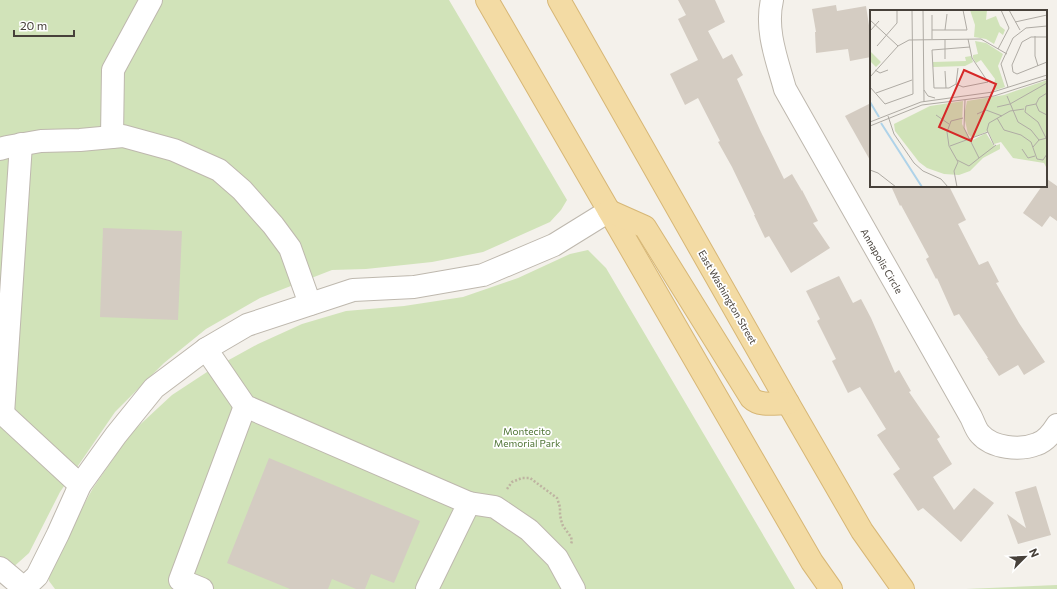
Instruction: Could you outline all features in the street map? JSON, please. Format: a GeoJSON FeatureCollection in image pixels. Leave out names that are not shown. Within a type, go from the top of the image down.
{"type":"FeatureCollection","features":[{"type":"Feature","properties":{"kind":"main road"},"geometry":{"type":"LineString","coordinates":[[487,0],[812,562],[831,589]]}},
{"type":"Feature","properties":{"kind":"main road","name":"East Washington Street"},"geometry":{"type":"LineString","coordinates":[[559,0],[862,531],[903,589]]}},
{"type":"Feature","properties":{"kind":"main road"},"geometry":{"type":"LineString","coordinates":[[609,211],[645,227],[751,398],[760,403],[788,403]]}},
{"type":"Feature","properties":{"kind":"street"},"geometry":{"type":"LineString","coordinates":[[112,137],[113,70],[151,0]]}},
{"type":"Feature","properties":{"kind":"street","name":"Annapolis Circle"},"geometry":{"type":"LineString","coordinates":[[772,0],[770,8],[770,31],[774,52],[785,89],[971,417],[979,434],[990,443],[1006,447],[1026,447],[1038,444],[1052,434],[1057,425]]}},
{"type":"Feature","properties":{"kind":"street"},"geometry":{"type":"LineString","coordinates":[[0,149],[41,141],[80,140],[123,136],[174,150],[219,170],[242,190],[273,225],[290,248],[310,304]]}},
{"type":"Feature","properties":{"kind":"street"},"geometry":{"type":"LineString","coordinates":[[21,144],[8,213],[1,412],[80,485]]}},
{"type":"Feature","properties":{"kind":"street"},"geometry":{"type":"LineString","coordinates":[[0,568],[24,589],[37,576],[80,485],[116,435],[154,388],[206,349],[247,325],[353,290],[414,287],[483,275],[554,245],[609,211]]}},
{"type":"Feature","properties":{"kind":"street"},"geometry":{"type":"LineString","coordinates":[[206,349],[245,406],[469,503],[495,507],[529,530],[557,558],[574,589]]}},
{"type":"Feature","properties":{"kind":"street"},"geometry":{"type":"LineString","coordinates":[[202,589],[182,585],[245,406]]}},
{"type":"Feature","properties":{"kind":"street"},"geometry":{"type":"LineString","coordinates":[[427,589],[469,503]]}},
{"type":"Feature","properties":{"kind":"path"},"geometry":{"type":"LineString","coordinates":[[495,507],[512,482],[522,478],[530,478],[557,498],[560,507],[561,520],[572,541],[571,545],[557,558]]}},
{"type":"Feature","properties":{"kind":"green space"},"geometry":{"type":"Polygon","coordinates":[[[0,0],[449,0],[567,200],[561,210],[550,222],[483,252],[432,262],[366,269],[332,270],[260,298],[206,329],[164,363],[115,412],[60,492],[29,553],[0,579],[0,0]]]}},
{"type":"Feature","properties":{"kind":"green space","name":"Montecito Memorial Park"},"geometry":{"type":"Polygon","coordinates":[[[588,250],[606,268],[795,589],[55,589],[49,581],[48,570],[93,488],[131,433],[172,395],[207,372],[258,344],[302,324],[346,311],[404,306],[463,297],[518,278],[570,254],[588,250]]]}},
{"type":"Feature","properties":{"kind":"green space"},"geometry":{"type":"Polygon","coordinates":[[[1057,585],[1057,589],[966,589],[1057,585]]]}},
{"type":"Feature","properties":{"kind":"building"},"geometry":{"type":"Polygon","coordinates":[[[678,0],[715,0],[725,22],[708,31],[723,59],[732,54],[743,75],[737,79],[784,179],[792,174],[818,221],[813,223],[830,248],[791,273],[769,236],[765,238],[732,167],[718,142],[720,141],[698,98],[685,105],[670,74],[698,60],[678,19],[686,15],[678,0]]]}},
{"type":"Feature","properties":{"kind":"building"},"geometry":{"type":"Polygon","coordinates":[[[836,5],[837,11],[866,6],[870,32],[870,57],[850,61],[848,49],[816,53],[816,32],[812,9],[836,5]]]}},
{"type":"Feature","properties":{"kind":"building"},"geometry":{"type":"Polygon","coordinates":[[[870,104],[870,160],[845,116],[870,104]]]}},
{"type":"Feature","properties":{"kind":"building"},"geometry":{"type":"Polygon","coordinates":[[[1047,179],[1057,186],[1057,221],[1050,216],[1042,227],[1023,213],[1041,187],[1047,187],[1047,179]]]}},
{"type":"Feature","properties":{"kind":"building"},"geometry":{"type":"Polygon","coordinates":[[[891,187],[950,187],[966,220],[958,224],[979,265],[988,261],[999,282],[996,283],[1019,323],[1045,362],[1024,375],[1018,365],[999,376],[959,314],[954,316],[937,278],[936,279],[926,259],[929,257],[901,205],[900,206],[891,187]]]}},
{"type":"Feature","properties":{"kind":"building"},"geometry":{"type":"Polygon","coordinates":[[[103,228],[182,231],[178,320],[100,317],[103,228]]]}},
{"type":"Feature","properties":{"kind":"building"},"geometry":{"type":"Polygon","coordinates":[[[839,276],[853,303],[861,299],[895,373],[899,370],[911,391],[909,392],[940,437],[937,439],[952,464],[933,477],[954,510],[974,488],[994,503],[961,542],[923,508],[918,511],[893,474],[900,469],[877,435],[886,429],[860,387],[848,393],[832,361],[836,359],[817,321],[820,319],[806,291],[839,276]]]}},
{"type":"Feature","properties":{"kind":"building"},"geometry":{"type":"Polygon","coordinates":[[[269,458],[420,521],[394,583],[371,574],[365,589],[356,589],[332,579],[328,589],[290,589],[227,563],[269,458]]]}},
{"type":"Feature","properties":{"kind":"building"},"geometry":{"type":"Polygon","coordinates":[[[1036,486],[1051,535],[1018,544],[1007,514],[1026,528],[1015,492],[1036,486]]]}}]}
